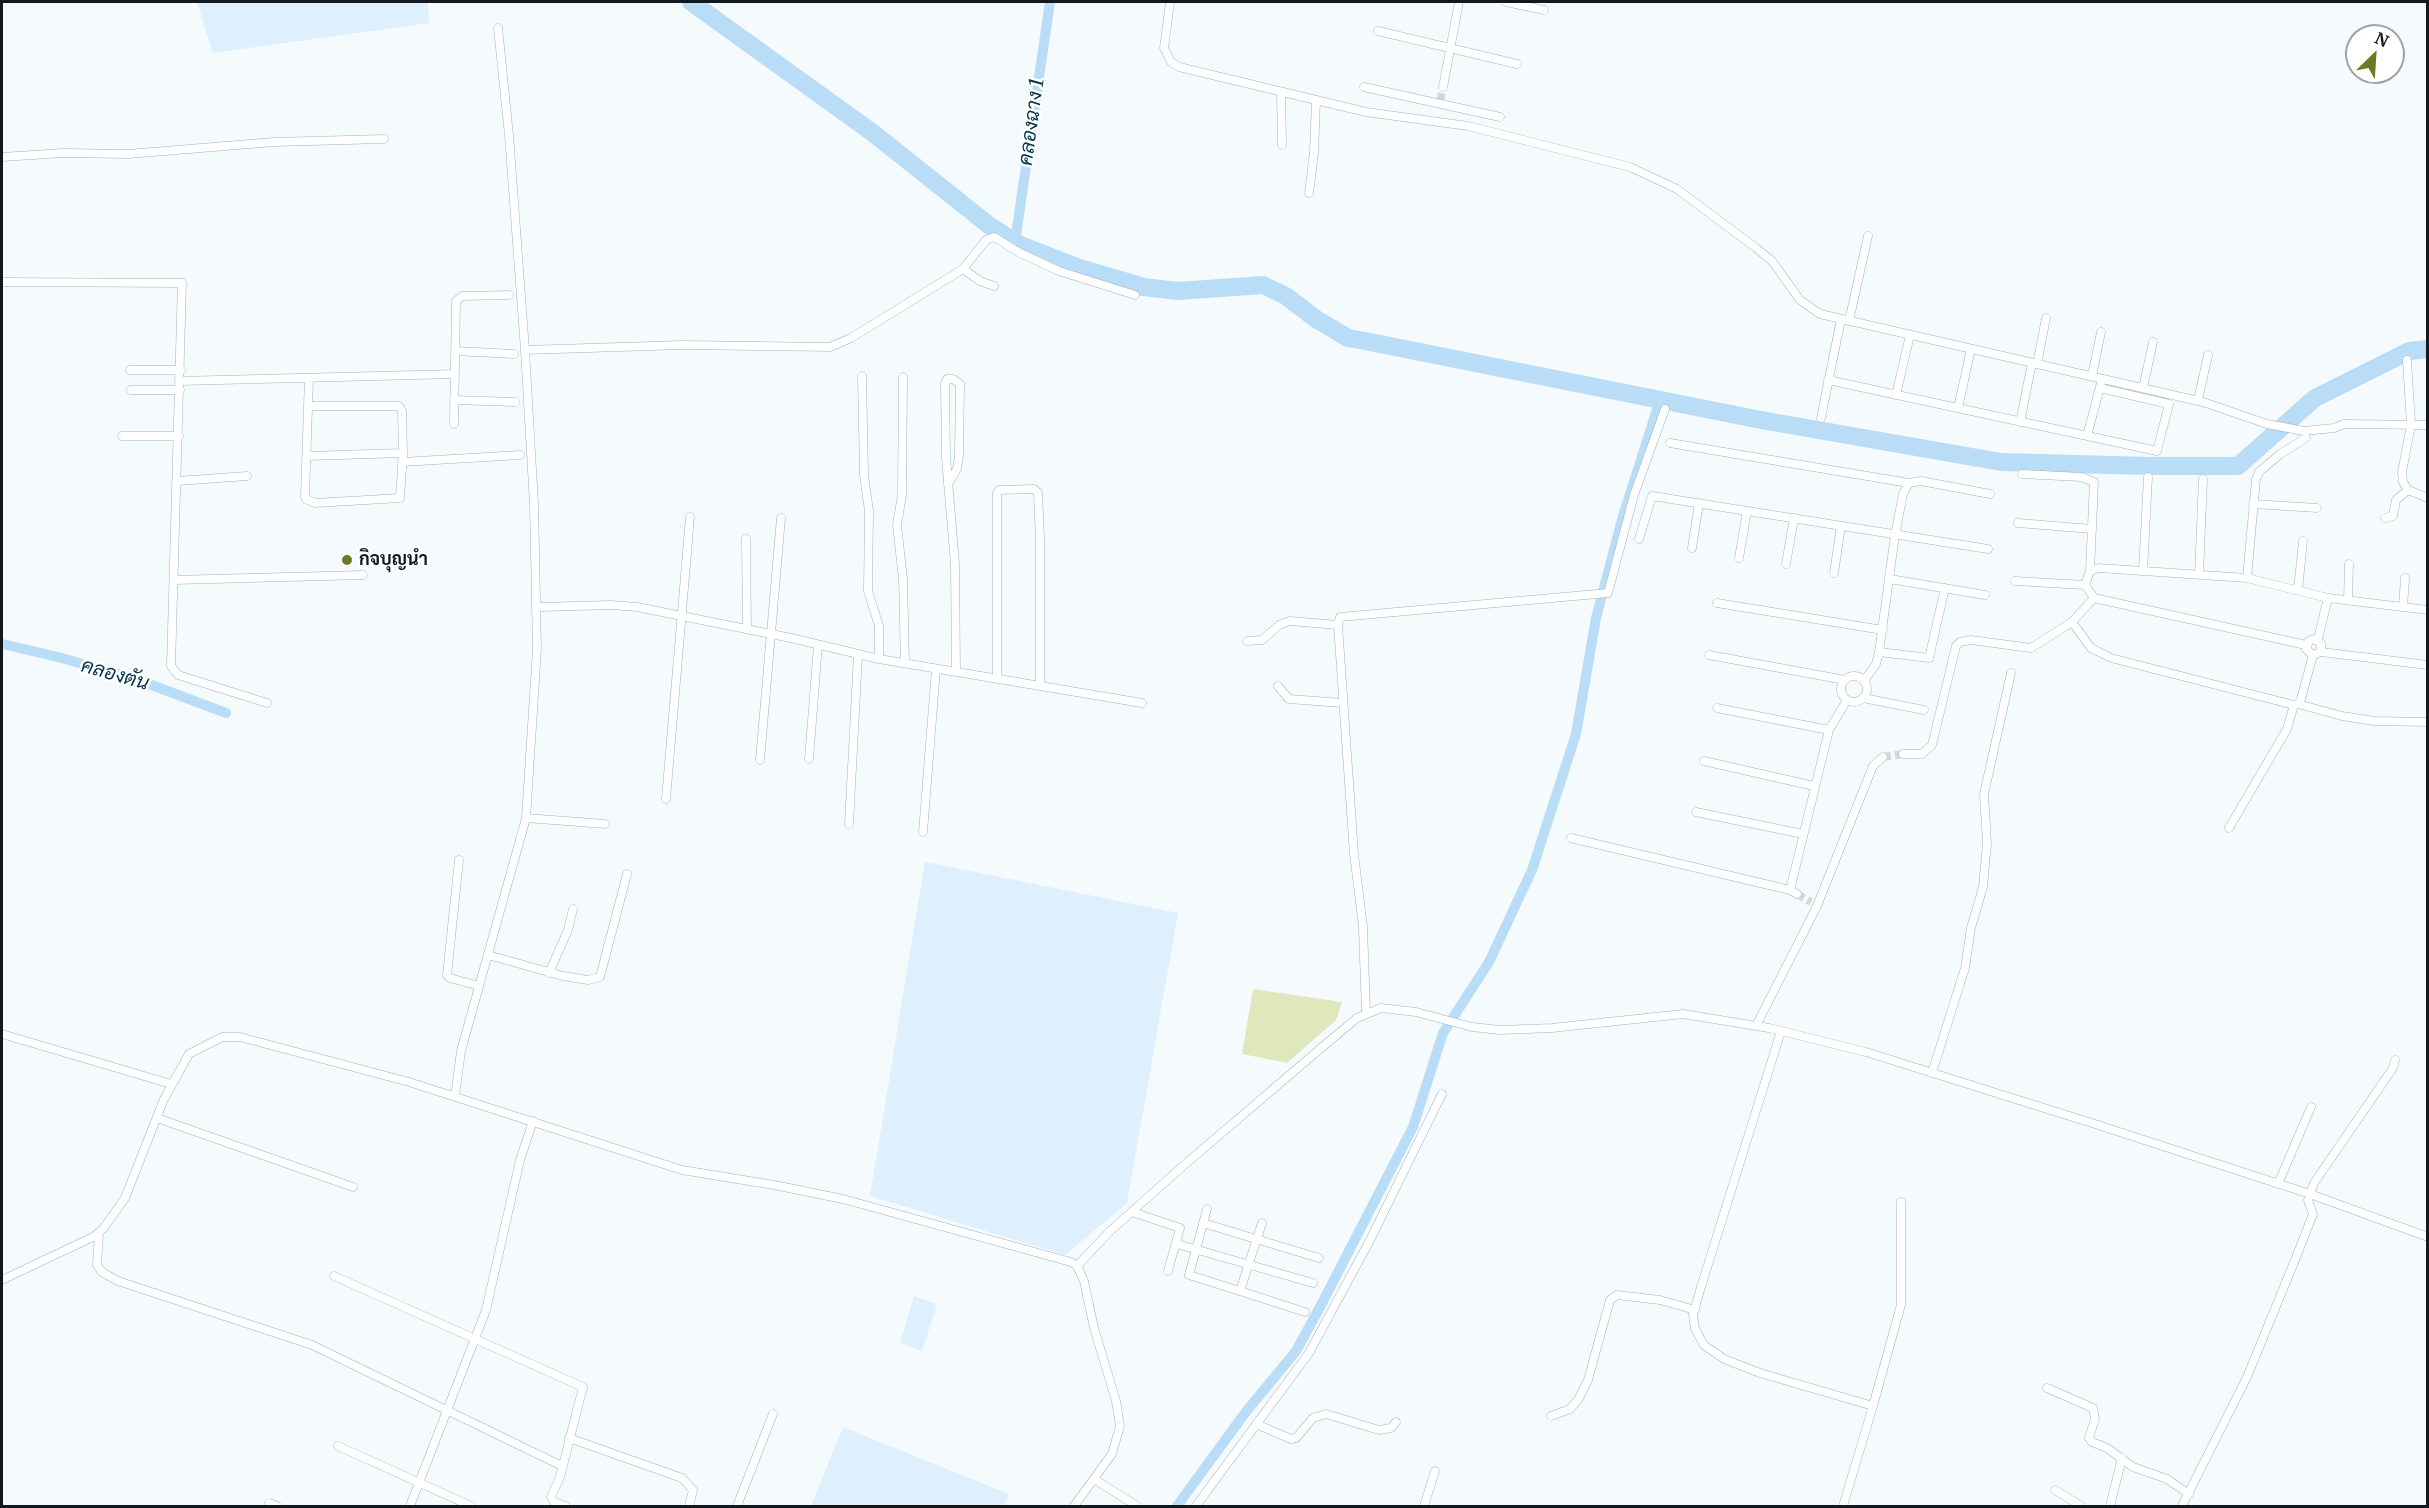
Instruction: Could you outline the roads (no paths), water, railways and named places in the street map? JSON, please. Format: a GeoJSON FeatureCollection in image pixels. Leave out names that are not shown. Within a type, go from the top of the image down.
{"type":"FeatureCollection","features":[{"type":"Feature","properties":{"kind":"street"},"geometry":{"type":"LineString","coordinates":[[1170,2],[1164,48],[1171,62],[1191,71],[1316,101],[1366,111],[1437,120],[1630,167],[1677,189],[1772,261],[1808,309],[1845,320],[2198,400],[2267,424],[2305,434],[2344,424],[2427,425]]}},
{"type":"Feature","properties":{"kind":"street"},"geometry":{"type":"LineString","coordinates":[[1443,87],[1459,2]]}},
{"type":"Feature","properties":{"kind":"street"},"geometry":{"type":"LineString","coordinates":[[1506,2],[1544,10]]}},
{"type":"Feature","properties":{"kind":"street"},"geometry":{"type":"LineString","coordinates":[[455,1096],[461,1051],[526,816],[538,607],[525,350],[509,135],[498,28]]}},
{"type":"Feature","properties":{"kind":"street"},"geometry":{"type":"LineString","coordinates":[[1378,31],[1517,64]]}},
{"type":"Feature","properties":{"kind":"street"},"geometry":{"type":"LineString","coordinates":[[1364,87],[1500,117]]}},
{"type":"Feature","properties":{"kind":"street"},"geometry":{"type":"LineString","coordinates":[[1281,92],[1282,145]]}},
{"type":"Feature","properties":{"kind":"street"},"geometry":{"type":"LineString","coordinates":[[1309,193],[1314,152],[1316,101]]}},
{"type":"Feature","properties":{"kind":"street"},"geometry":{"type":"LineString","coordinates":[[1437,120],[1440,102]]}},
{"type":"Feature","properties":{"kind":"street"},"geometry":{"type":"LineString","coordinates":[[2,157],[63,153],[128,154],[274,142],[384,139]]}},
{"type":"Feature","properties":{"kind":"street"},"geometry":{"type":"LineString","coordinates":[[1821,418],[1828,380],[1868,236]]}},
{"type":"Feature","properties":{"kind":"street"},"geometry":{"type":"LineString","coordinates":[[525,350],[684,345],[830,347],[851,338],[963,269],[986,240],[994,237],[1020,254],[1059,271],[1135,295]]}},
{"type":"Feature","properties":{"kind":"street"},"geometry":{"type":"LineString","coordinates":[[963,269],[980,281],[994,286]]}},
{"type":"Feature","properties":{"kind":"street"},"geometry":{"type":"LineString","coordinates":[[2,282],[182,284],[171,666],[178,675],[267,703]]}},
{"type":"Feature","properties":{"kind":"street"},"geometry":{"type":"LineString","coordinates":[[454,424],[458,297],[509,295]]}},
{"type":"Feature","properties":{"kind":"street"},"geometry":{"type":"LineString","coordinates":[[2020,422],[2046,318]]}},
{"type":"Feature","properties":{"kind":"street"},"geometry":{"type":"LineString","coordinates":[[2092,376],[2102,332]]}},
{"type":"Feature","properties":{"kind":"street"},"geometry":{"type":"LineString","coordinates":[[1896,394],[1910,335]]}},
{"type":"Feature","properties":{"kind":"street"},"geometry":{"type":"LineString","coordinates":[[2143,388],[2153,342]]}},
{"type":"Feature","properties":{"kind":"street"},"geometry":{"type":"LineString","coordinates":[[1958,408],[1971,349]]}},
{"type":"Feature","properties":{"kind":"street"},"geometry":{"type":"LineString","coordinates":[[455,351],[514,354]]}},
{"type":"Feature","properties":{"kind":"street"},"geometry":{"type":"LineString","coordinates":[[2198,400],[2208,356]]}},
{"type":"Feature","properties":{"kind":"street"},"geometry":{"type":"LineString","coordinates":[[2407,360],[2411,425],[2402,472],[2403,482],[2408,490],[2427,498]]}},
{"type":"Feature","properties":{"kind":"street"},"geometry":{"type":"LineString","coordinates":[[129,370],[181,370]]}},
{"type":"Feature","properties":{"kind":"street"},"geometry":{"type":"LineString","coordinates":[[180,381],[455,374]]}},
{"type":"Feature","properties":{"kind":"street"},"geometry":{"type":"LineString","coordinates":[[862,376],[864,475],[869,511],[868,591],[879,626],[879,659]]}},
{"type":"Feature","properties":{"kind":"street"},"geometry":{"type":"LineString","coordinates":[[903,377],[902,495],[897,525],[903,579],[905,663]]}},
{"type":"Feature","properties":{"kind":"street"},"geometry":{"type":"LineString","coordinates":[[308,406],[399,406],[402,411],[401,495],[396,501],[315,503],[306,499],[305,496],[307,456],[308,406],[309,378]]}},
{"type":"Feature","properties":{"kind":"street"},"geometry":{"type":"LineString","coordinates":[[948,484],[957,469],[959,456],[960,391],[958,381],[949,379],[945,384],[948,484],[955,564],[956,672]]}},
{"type":"Feature","properties":{"kind":"street"},"geometry":{"type":"LineString","coordinates":[[2087,436],[2102,379]]}},
{"type":"Feature","properties":{"kind":"street"},"geometry":{"type":"LineString","coordinates":[[1828,380],[2157,451],[2160,448],[2169,404],[2100,388]]}},
{"type":"Feature","properties":{"kind":"street"},"geometry":{"type":"LineString","coordinates":[[131,390],[180,390]]}},
{"type":"Feature","properties":{"kind":"street"},"geometry":{"type":"LineString","coordinates":[[454,400],[515,402]]}},
{"type":"Feature","properties":{"kind":"street"},"geometry":{"type":"LineString","coordinates":[[1366,1013],[1363,927],[1354,854],[1343,703],[1338,625],[1340,617],[1595,592],[1608,593],[1634,495],[1665,410]]}},
{"type":"Feature","properties":{"kind":"street"},"geometry":{"type":"LineString","coordinates":[[2247,579],[2256,479],[2259,472],[2305,434]]}},
{"type":"Feature","properties":{"kind":"street"},"geometry":{"type":"LineString","coordinates":[[122,436],[179,436]]}},
{"type":"Feature","properties":{"kind":"street"},"geometry":{"type":"LineString","coordinates":[[1670,443],[1909,483],[1921,481],[1990,494]]}},
{"type":"Feature","properties":{"kind":"street"},"geometry":{"type":"LineString","coordinates":[[307,456],[402,458],[520,455]]}},
{"type":"Feature","properties":{"kind":"street"},"geometry":{"type":"LineString","coordinates":[[2022,474],[2081,477],[2094,482],[2090,571],[2085,585]]}},
{"type":"Feature","properties":{"kind":"street"},"geometry":{"type":"LineString","coordinates":[[177,481],[247,476]]}},
{"type":"Feature","properties":{"kind":"street"},"geometry":{"type":"LineString","coordinates":[[2143,571],[2148,477]]}},
{"type":"Feature","properties":{"kind":"street"},"geometry":{"type":"LineString","coordinates":[[2199,575],[2203,479]]}},
{"type":"Feature","properties":{"kind":"street"},"geometry":{"type":"LineString","coordinates":[[1864,681],[1876,664],[1879,652],[1895,535],[1903,494],[1909,483]]}},
{"type":"Feature","properties":{"kind":"street"},"geometry":{"type":"LineString","coordinates":[[997,678],[997,493],[999,489],[1034,489],[1038,493],[1040,540],[1040,686]]}},
{"type":"Feature","properties":{"kind":"street"},"geometry":{"type":"LineString","coordinates":[[2385,518],[2393,516],[2396,500],[2408,490]]}},
{"type":"Feature","properties":{"kind":"street"},"geometry":{"type":"LineString","coordinates":[[1639,539],[1652,496],[1988,549]]}},
{"type":"Feature","properties":{"kind":"street"},"geometry":{"type":"LineString","coordinates":[[1692,548],[1699,503]]}},
{"type":"Feature","properties":{"kind":"street"},"geometry":{"type":"LineString","coordinates":[[2253,504],[2317,508]]}},
{"type":"Feature","properties":{"kind":"street"},"geometry":{"type":"LineString","coordinates":[[1738,558],[1747,511]]}},
{"type":"Feature","properties":{"kind":"street"},"geometry":{"type":"LineString","coordinates":[[666,799],[690,517]]}},
{"type":"Feature","properties":{"kind":"street"},"geometry":{"type":"LineString","coordinates":[[760,760],[781,519]]}},
{"type":"Feature","properties":{"kind":"street"},"geometry":{"type":"LineString","coordinates":[[1786,564],[1794,519]]}},
{"type":"Feature","properties":{"kind":"street"},"geometry":{"type":"LineString","coordinates":[[2018,523],[2092,529]]}},
{"type":"Feature","properties":{"kind":"street"},"geometry":{"type":"LineString","coordinates":[[1834,573],[1841,526]]}},
{"type":"Feature","properties":{"kind":"street"},"geometry":{"type":"LineString","coordinates":[[746,540],[747,629]]}},
{"type":"Feature","properties":{"kind":"street"},"geometry":{"type":"LineString","coordinates":[[2298,590],[2303,541]]}},
{"type":"Feature","properties":{"kind":"street"},"geometry":{"type":"LineString","coordinates":[[2348,600],[2349,564]]}},
{"type":"Feature","properties":{"kind":"street"},"geometry":{"type":"LineString","coordinates":[[2090,571],[2099,568],[2247,579],[2328,598],[2427,610]]}},
{"type":"Feature","properties":{"kind":"street"},"geometry":{"type":"LineString","coordinates":[[174,580],[363,575]]}},
{"type":"Feature","properties":{"kind":"street"},"geometry":{"type":"LineString","coordinates":[[2403,607],[2405,578]]}},
{"type":"Feature","properties":{"kind":"street"},"geometry":{"type":"LineString","coordinates":[[1890,579],[1985,595]]}},
{"type":"Feature","properties":{"kind":"street"},"geometry":{"type":"LineString","coordinates":[[2015,581],[2085,585]]}},
{"type":"Feature","properties":{"kind":"street"},"geometry":{"type":"LineString","coordinates":[[2085,585],[2094,598],[2306,645]]}},
{"type":"Feature","properties":{"kind":"street"},"geometry":{"type":"LineString","coordinates":[[1879,652],[1929,658],[1945,588]]}},
{"type":"Feature","properties":{"kind":"street"},"geometry":{"type":"LineString","coordinates":[[1903,754],[1922,754],[1932,745],[1956,646],[1966,640],[2013,648],[2031,648],[2072,622],[2094,598]]}},
{"type":"Feature","properties":{"kind":"street"},"geometry":{"type":"LineString","coordinates":[[2321,652],[2321,642],[2318,639],[2328,598]]}},
{"type":"Feature","properties":{"kind":"street"},"geometry":{"type":"LineString","coordinates":[[1717,603],[1883,630]]}},
{"type":"Feature","properties":{"kind":"street"},"geometry":{"type":"LineString","coordinates":[[538,607],[620,605],[771,634],[879,659],[1142,703]]}},
{"type":"Feature","properties":{"kind":"street"},"geometry":{"type":"LineString","coordinates":[[1248,641],[1262,640],[1280,625],[1290,621],[1338,625]]}},
{"type":"Feature","properties":{"kind":"street"},"geometry":{"type":"LineString","coordinates":[[2072,622],[2091,648],[2111,658],[2374,721],[2427,722]]}},
{"type":"Feature","properties":{"kind":"street"},"geometry":{"type":"LineString","coordinates":[[2313,656],[2306,649],[2306,645],[2309,640],[2318,639]]}},
{"type":"Feature","properties":{"kind":"street"},"geometry":{"type":"LineString","coordinates":[[809,759],[818,645]]}},
{"type":"Feature","properties":{"kind":"street"},"geometry":{"type":"LineString","coordinates":[[2229,828],[2287,729],[2313,656],[2321,652],[2427,665]]}},
{"type":"Feature","properties":{"kind":"street"},"geometry":{"type":"LineString","coordinates":[[849,824],[858,654]]}},
{"type":"Feature","properties":{"kind":"street"},"geometry":{"type":"LineString","coordinates":[[1709,655],[1845,680]]}},
{"type":"Feature","properties":{"kind":"street"},"geometry":{"type":"LineString","coordinates":[[923,832],[936,669]]}},
{"type":"Feature","properties":{"kind":"street"},"geometry":{"type":"LineString","coordinates":[[1932,1073],[1965,968],[1971,928],[1983,887],[1987,843],[1984,794],[2011,673]]}},
{"type":"Feature","properties":{"kind":"street"},"geometry":{"type":"LineString","coordinates":[[1847,700],[1842,687],[1845,680],[1851,676],[1864,681],[1867,688],[1863,698]]}},
{"type":"Feature","properties":{"kind":"street"},"geometry":{"type":"LineString","coordinates":[[1278,686],[1289,699],[1343,703]]}},
{"type":"Feature","properties":{"kind":"street"},"geometry":{"type":"LineString","coordinates":[[1847,700],[1854,702],[1863,698],[1924,710]]}},
{"type":"Feature","properties":{"kind":"street"},"geometry":{"type":"LineString","coordinates":[[1571,838],[1793,892],[1803,834],[1829,730],[1847,700]]}},
{"type":"Feature","properties":{"kind":"street"},"geometry":{"type":"LineString","coordinates":[[1717,708],[1829,730]]}},
{"type":"Feature","properties":{"kind":"street"},"geometry":{"type":"LineString","coordinates":[[1756,1026],[1814,904],[1873,766],[1883,757]]}},
{"type":"Feature","properties":{"kind":"street"},"geometry":{"type":"LineString","coordinates":[[1704,761],[1814,786]]}},
{"type":"Feature","properties":{"kind":"street"},"geometry":{"type":"LineString","coordinates":[[1696,812],[1803,834]]}},
{"type":"Feature","properties":{"kind":"street"},"geometry":{"type":"LineString","coordinates":[[526,816],[605,824]]}},
{"type":"Feature","properties":{"kind":"street"},"geometry":{"type":"LineString","coordinates":[[459,860],[447,975],[450,978],[479,986]]}},
{"type":"Feature","properties":{"kind":"street"},"geometry":{"type":"LineString","coordinates":[[488,955],[549,973],[588,980],[600,977],[627,874]]}},
{"type":"Feature","properties":{"kind":"street"},"geometry":{"type":"LineString","coordinates":[[549,973],[568,930],[573,909]]}},
{"type":"Feature","properties":{"kind":"street"},"geometry":{"type":"LineString","coordinates":[[1077,1266],[1132,1212],[1327,1043],[1366,1013],[1381,1008],[1393,1008],[1456,1023],[1500,1030],[1552,1028],[1683,1014],[1756,1026],[1778,1038],[1932,1073],[2278,1184],[2427,1237]]}},
{"type":"Feature","properties":{"kind":"street"},"geometry":{"type":"LineString","coordinates":[[2,1034],[171,1084]]}},
{"type":"Feature","properties":{"kind":"street"},"geometry":{"type":"LineString","coordinates":[[2,1280],[99,1233],[114,1217],[125,1198],[171,1084],[189,1054],[222,1037],[240,1037],[455,1096],[682,1170],[843,1199],[968,1232],[1077,1266],[1084,1281],[1094,1328],[1116,1401],[1120,1426],[1116,1447],[1074,1506]]}},
{"type":"Feature","properties":{"kind":"street"},"geometry":{"type":"LineString","coordinates":[[1778,1038],[1695,1310],[1695,1329],[1704,1345],[1724,1359],[1760,1373],[1873,1406]]}},
{"type":"Feature","properties":{"kind":"street"},"geometry":{"type":"LineString","coordinates":[[2193,1506],[2183,1505],[2247,1377],[2313,1214],[2314,1197],[2330,1157],[2393,1068],[2395,1060]]}},
{"type":"Feature","properties":{"kind":"street"},"geometry":{"type":"LineString","coordinates":[[1196,1506],[1309,1353],[1368,1244],[1442,1094]]}},
{"type":"Feature","properties":{"kind":"street"},"geometry":{"type":"LineString","coordinates":[[2278,1184],[2311,1107]]}},
{"type":"Feature","properties":{"kind":"street"},"geometry":{"type":"LineString","coordinates":[[156,1118],[353,1187]]}},
{"type":"Feature","properties":{"kind":"street"},"geometry":{"type":"LineString","coordinates":[[410,1506],[491,1294],[520,1160],[533,1121]]}},
{"type":"Feature","properties":{"kind":"street"},"geometry":{"type":"LineString","coordinates":[[1843,1506],[1901,1305],[1901,1202]]}},
{"type":"Feature","properties":{"kind":"street"},"geometry":{"type":"LineString","coordinates":[[1207,1209],[1189,1275],[1305,1312]]}},
{"type":"Feature","properties":{"kind":"street"},"geometry":{"type":"LineString","coordinates":[[1132,1212],[1180,1228],[1168,1271]]}},
{"type":"Feature","properties":{"kind":"street"},"geometry":{"type":"LineString","coordinates":[[1203,1223],[1319,1258]]}},
{"type":"Feature","properties":{"kind":"street"},"geometry":{"type":"LineString","coordinates":[[1240,1292],[1262,1223]]}},
{"type":"Feature","properties":{"kind":"street"},"geometry":{"type":"LineString","coordinates":[[99,1233],[98,1265],[102,1272],[118,1281],[312,1345],[562,1466]]}},
{"type":"Feature","properties":{"kind":"street"},"geometry":{"type":"LineString","coordinates":[[1177,1244],[1313,1283]]}},
{"type":"Feature","properties":{"kind":"street"},"geometry":{"type":"LineString","coordinates":[[334,1276],[583,1387],[562,1466],[551,1497],[554,1502],[566,1506]]}},
{"type":"Feature","properties":{"kind":"street"},"geometry":{"type":"LineString","coordinates":[[1551,1416],[1570,1409],[1578,1400],[1587,1380],[1610,1300],[1617,1295],[1660,1300],[1695,1310]]}},
{"type":"Feature","properties":{"kind":"street"},"geometry":{"type":"LineString","coordinates":[[2047,1388],[2093,1408],[2095,1419],[2089,1438],[2133,1467],[2167,1479],[2189,1494]]}},
{"type":"Feature","properties":{"kind":"street"},"geometry":{"type":"LineString","coordinates":[[736,1506],[772,1414]]}},
{"type":"Feature","properties":{"kind":"street"},"geometry":{"type":"LineString","coordinates":[[1256,1424],[1291,1439],[1296,1438],[1314,1418],[1326,1414],[1379,1430],[1391,1428],[1395,1422]]}},
{"type":"Feature","properties":{"kind":"street"},"geometry":{"type":"LineString","coordinates":[[569,1438],[682,1478],[693,1490],[689,1506]]}},
{"type":"Feature","properties":{"kind":"street"},"geometry":{"type":"LineString","coordinates":[[338,1446],[471,1506]]}},
{"type":"Feature","properties":{"kind":"street"},"geometry":{"type":"LineString","coordinates":[[2110,1506],[2122,1458]]}},
{"type":"Feature","properties":{"kind":"street"},"geometry":{"type":"LineString","coordinates":[[1424,1506],[1436,1471]]}},
{"type":"Feature","properties":{"kind":"street"},"geometry":{"type":"LineString","coordinates":[[1094,1479],[1137,1506]]}},
{"type":"Feature","properties":{"kind":"street"},"geometry":{"type":"LineString","coordinates":[[2055,1490],[2081,1506]]}},
{"type":"Feature","properties":{"kind":"street"},"geometry":{"type":"LineString","coordinates":[[269,1503],[277,1506]]}},
{"type":"Feature","properties":{"kind":"waterway"},"geometry":{"type":"LineString","coordinates":[[691,2],[873,133],[990,226],[1020,245],[1079,268],[1144,287],[1178,291],[1263,285],[1286,296],[1316,319],[1348,338],[1761,420],[2001,462],[2149,466],[2238,466],[2315,398],[2409,351],[2428,349]]}},
{"type":"Feature","properties":{"kind":"waterway","name":"คลองฉาง 1"},"geometry":{"type":"LineString","coordinates":[[1015,242],[1050,2]]}},
{"type":"Feature","properties":{"kind":"waterway"},"geometry":{"type":"LineString","coordinates":[[1177,1506],[1245,1413],[1296,1351],[1413,1127],[1443,1033],[1489,962],[1532,870],[1576,734],[1596,618],[1623,516],[1660,400]]}},
{"type":"Feature","properties":{"kind":"waterway","name":"คลองตัน"},"geometry":{"type":"LineString","coordinates":[[2,644],[133,678],[226,713]]}},
{"type":"Feature","properties":{"kind":"tunnel"},"geometry":{"type":"LineString","coordinates":[[1440,101],[1443,87]]}},
{"type":"Feature","properties":{"kind":"tunnel"},"geometry":{"type":"LineString","coordinates":[[1883,757],[1903,754]]}},
{"type":"Feature","properties":{"kind":"tunnel"},"geometry":{"type":"LineString","coordinates":[[1797,894],[1811,902]]}},
{"type":"Feature","properties":{"kind":"place","name":"กิจบุญนำ"},"geometry":{"type":"Point","coordinates":[347,560]}}]}
